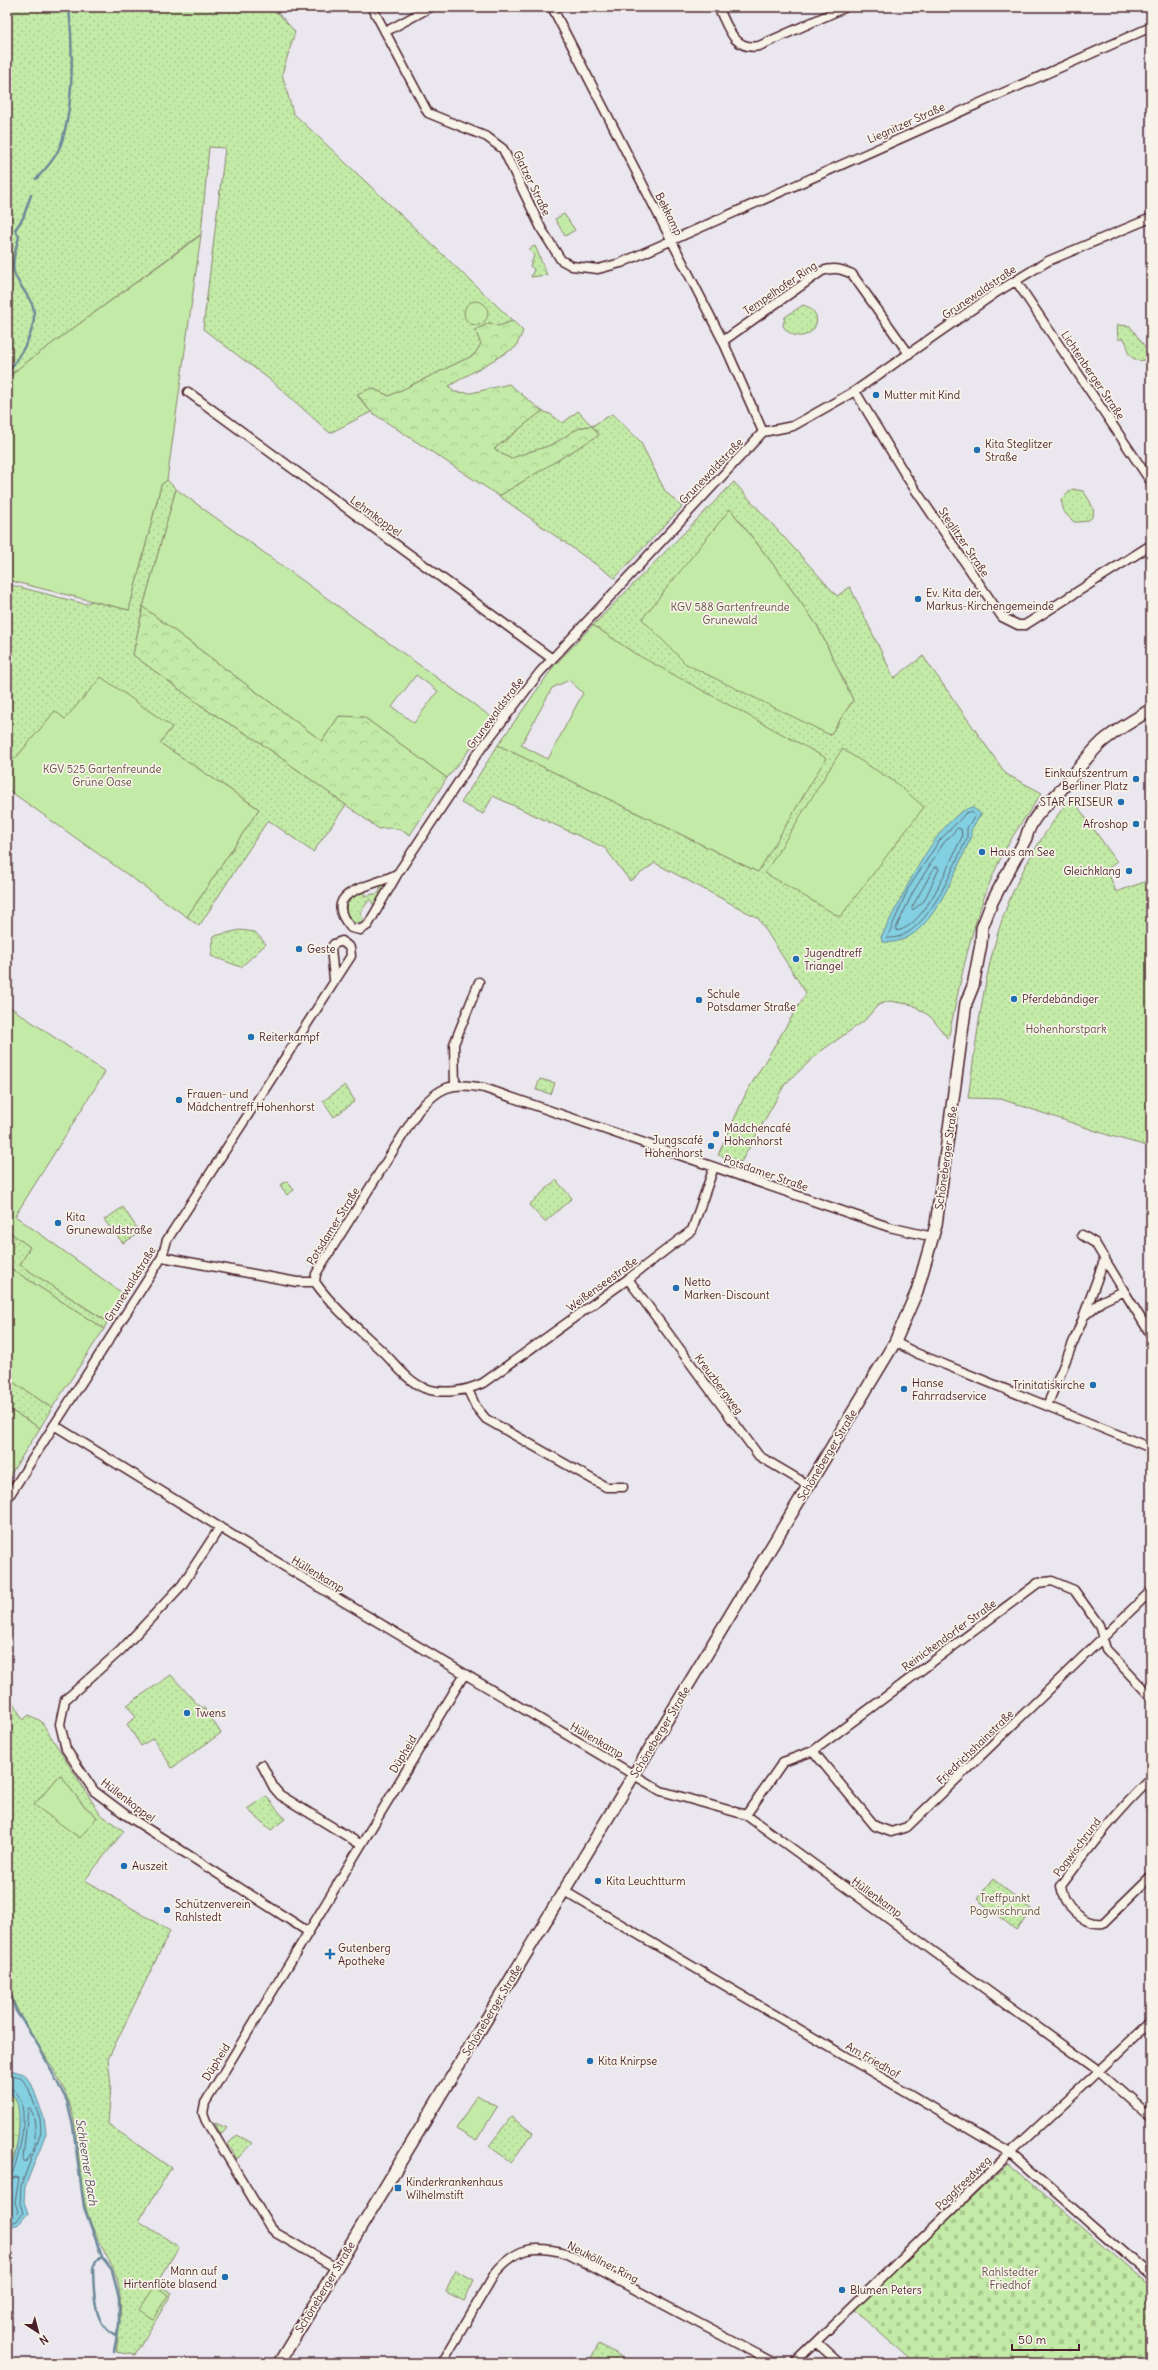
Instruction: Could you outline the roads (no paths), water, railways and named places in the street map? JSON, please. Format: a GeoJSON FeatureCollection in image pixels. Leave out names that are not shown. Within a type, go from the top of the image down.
{"type":"FeatureCollection","features":[{"type":"Feature","properties":{"kind":"street","name":"Glatzer Straße"},"geometry":{"type":"LineString","coordinates":[[372,7],[428,113],[487,137],[503,149],[542,230],[561,260],[572,266],[598,269],[621,263],[670,240]]}},
{"type":"Feature","properties":{"kind":"street"},"geometry":{"type":"LineString","coordinates":[[385,32],[431,7]]}},
{"type":"Feature","properties":{"kind":"street","name":"Bekkamp"},"geometry":{"type":"LineString","coordinates":[[552,7],[723,341],[763,432]]}},
{"type":"Feature","properties":{"kind":"street"},"geometry":{"type":"LineString","coordinates":[[718,7],[739,44],[748,48],[759,46],[846,7]]}},
{"type":"Feature","properties":{"kind":"street","name":"Liegnitzer Straße"},"geometry":{"type":"LineString","coordinates":[[670,240],[1151,27]]}},
{"type":"Feature","properties":{"kind":"street","name":"Grunewaldstraße"},"geometry":{"type":"LineString","coordinates":[[398,873],[355,889],[344,900],[341,912],[351,928],[360,930],[368,925],[398,873],[494,730],[551,658],[763,432],[793,426],[855,391],[1016,281],[1048,261],[1151,218]]}},
{"type":"Feature","properties":{"kind":"street","name":"Tempelhofer Ring"},"geometry":{"type":"LineString","coordinates":[[723,341],[822,271],[831,268],[841,268],[852,274],[909,354]]}},
{"type":"Feature","properties":{"kind":"street","name":"Lichtenberger Straße"},"geometry":{"type":"LineString","coordinates":[[1016,281],[1151,482]]}},
{"type":"Feature","properties":{"kind":"street","name":"Steglitzer Straße"},"geometry":{"type":"LineString","coordinates":[[855,391],[906,476],[1002,617],[1018,625],[1025,625],[1151,545]]}},
{"type":"Feature","properties":{"kind":"street","name":"Lehmkoppel"},"geometry":{"type":"LineString","coordinates":[[188,392],[551,658]]}},
{"type":"Feature","properties":{"kind":"street","name":"Schöneberger Straße"},"geometry":{"type":"LineString","coordinates":[[279,2363],[895,1342],[917,1291],[933,1237],[943,1182],[966,1003],[972,986],[981,944],[998,904],[1000,888],[1026,838],[1035,832],[1050,809],[1058,792],[1075,773],[1085,768],[1122,735],[1132,722],[1151,709]]}},
{"type":"Feature","properties":{"kind":"street","name":"Grunewaldstraße"},"geometry":{"type":"LineString","coordinates":[[7,1499],[162,1256],[167,1240],[334,979]]}},
{"type":"Feature","properties":{"kind":"street"},"geometry":{"type":"LineString","coordinates":[[455,1085],[454,1044],[479,982]]}},
{"type":"Feature","properties":{"kind":"street","name":"Potsdamer Straße"},"geometry":{"type":"LineString","coordinates":[[162,1256],[297,1282],[315,1282],[316,1274],[322,1264],[418,1111],[438,1091],[455,1085],[484,1088],[889,1227],[933,1237]]}},
{"type":"Feature","properties":{"kind":"street","name":"Weißenseestraße"},"geometry":{"type":"LineString","coordinates":[[315,1282],[335,1306],[407,1375],[423,1387],[436,1391],[468,1390],[483,1383],[628,1279],[692,1230],[714,1167]]}},
{"type":"Feature","properties":{"kind":"street"},"geometry":{"type":"LineString","coordinates":[[1082,1235],[1095,1243],[1151,1335]]}},
{"type":"Feature","properties":{"kind":"street"},"geometry":{"type":"LineString","coordinates":[[1047,1406],[1084,1316],[1105,1258]]}},
{"type":"Feature","properties":{"kind":"street","name":"Kreuzbergweg"},"geometry":{"type":"LineString","coordinates":[[628,1279],[759,1456],[808,1485]]}},
{"type":"Feature","properties":{"kind":"street"},"geometry":{"type":"LineString","coordinates":[[1084,1316],[1102,1302],[1124,1291]]}},
{"type":"Feature","properties":{"kind":"street"},"geometry":{"type":"LineString","coordinates":[[895,1342],[916,1353],[1151,1448]]}},
{"type":"Feature","properties":{"kind":"street"},"geometry":{"type":"LineString","coordinates":[[468,1390],[476,1407],[486,1419],[606,1487],[623,1487]]}},
{"type":"Feature","properties":{"kind":"street","name":"Hüllenkamp"},"geometry":{"type":"LineString","coordinates":[[54,1425],[464,1675],[661,1790],[746,1815],[1098,2071],[1151,2118]]}},
{"type":"Feature","properties":{"kind":"street","name":"Hüllenkoppel"},"geometry":{"type":"LineString","coordinates":[[220,1527],[182,1585],[121,1650],[65,1700],[60,1724],[66,1749],[94,1791],[126,1815],[308,1931]]}},
{"type":"Feature","properties":{"kind":"street","name":"Reinickendorfer Straße"},"geometry":{"type":"LineString","coordinates":[[746,1815],[783,1762],[813,1751],[1038,1583],[1052,1581],[1074,1590],[1099,1625],[1104,1636],[1106,1649],[1151,1697]]}},
{"type":"Feature","properties":{"kind":"street","name":"Friedrichshainstraße"},"geometry":{"type":"LineString","coordinates":[[813,1751],[875,1826],[891,1832],[907,1827],[1151,1591]]}},
{"type":"Feature","properties":{"kind":"street","name":"Düpheid"},"geometry":{"type":"LineString","coordinates":[[336,2268],[270,2227],[206,2121],[204,2113],[210,2093],[464,1675]]}},
{"type":"Feature","properties":{"kind":"street"},"geometry":{"type":"LineString","coordinates":[[262,1765],[274,1788],[280,1795],[360,1844]]}},
{"type":"Feature","properties":{"kind":"street","name":"Pogwischrund"},"geometry":{"type":"LineString","coordinates":[[1151,1779],[1109,1822],[1088,1848],[1061,1886],[1062,1895],[1066,1903],[1087,1922],[1093,1925],[1103,1923],[1151,1876]]}},
{"type":"Feature","properties":{"kind":"street","name":"Am Friedhof"},"geometry":{"type":"LineString","coordinates":[[564,1891],[1010,2153],[1151,2277]]}},
{"type":"Feature","properties":{"kind":"street","name":"Poggfreedweg"},"geometry":{"type":"LineString","coordinates":[[794,2363],[1010,2153],[1151,2022]]}},
{"type":"Feature","properties":{"kind":"street","name":"Neuköllner Ring"},"geometry":{"type":"LineString","coordinates":[[442,2363],[495,2273],[504,2262],[525,2250],[543,2247],[566,2253],[774,2363]]}},
{"type":"Feature","properties":{"kind":"street"},"geometry":{"type":"LineString","coordinates":[[816,2342],[839,2363]]}},
{"type":"Feature","properties":{"kind":"water"},"geometry":{"type":"Polygon","coordinates":[[[972,807],[981,814],[971,830],[971,838],[951,882],[933,913],[911,936],[896,942],[882,942],[881,937],[919,864],[945,827],[958,814],[972,807]]]}},
{"type":"Feature","properties":{"kind":"water"},"geometry":{"type":"Polygon","coordinates":[[[7,2069],[24,2074],[32,2085],[44,2118],[46,2133],[25,2187],[24,2202],[28,2213],[19,2224],[7,2228],[6,2177],[16,2152],[19,2133],[19,2111],[17,2102],[13,2095],[7,2092],[7,2069]]]}},
{"type":"Feature","properties":{"kind":"waterway","name":"Schleemer Bach"},"geometry":{"type":"LineString","coordinates":[[36,179],[55,157],[62,141],[66,126],[72,75],[69,7]]}},
{"type":"Feature","properties":{"kind":"waterway","name":"Schleemer Bach"},"geometry":{"type":"LineString","coordinates":[[7,374],[23,350],[34,322],[32,304],[17,280],[13,267],[19,236],[15,230],[23,218],[31,195]]}},
{"type":"Feature","properties":{"kind":"waterway","name":"Schleemer Bach"},"geometry":{"type":"LineString","coordinates":[[7,1984],[16,2011],[36,2041],[67,2101],[73,2126],[84,2207],[102,2257],[112,2270],[119,2298],[119,2325],[114,2351]]}},
{"type":"Feature","properties":{"kind":"waterway"},"geometry":{"type":"LineString","coordinates":[[102,2257],[96,2261],[93,2268],[94,2297],[96,2307],[103,2324],[109,2331],[117,2336]]}},
{"type":"Feature","properties":{"kind":"place","name":"Mutter mit Kind"},"geometry":{"type":"Point","coordinates":[876,395]}},
{"type":"Feature","properties":{"kind":"place","name":"Kita Steglitzer Straße"},"geometry":{"type":"Point","coordinates":[977,450]}},
{"type":"Feature","properties":{"kind":"place","name":"Ev. Kita der Markus-Kirchengemeinde"},"geometry":{"type":"Point","coordinates":[918,599]}},
{"type":"Feature","properties":{"kind":"place","name":"Einkaufszentrum Berliner Platz"},"geometry":{"type":"Point","coordinates":[1136,779]}},
{"type":"Feature","properties":{"kind":"place","name":"STAR FRISEUR"},"geometry":{"type":"Point","coordinates":[1121,802]}},
{"type":"Feature","properties":{"kind":"place","name":"Afroshop"},"geometry":{"type":"Point","coordinates":[1136,824]}},
{"type":"Feature","properties":{"kind":"place","name":"Haus am See"},"geometry":{"type":"Point","coordinates":[982,852]}},
{"type":"Feature","properties":{"kind":"place","name":"Gleichklang"},"geometry":{"type":"Point","coordinates":[1129,871]}},
{"type":"Feature","properties":{"kind":"place","name":"Geste"},"geometry":{"type":"Point","coordinates":[299,949]}},
{"type":"Feature","properties":{"kind":"place","name":"Jugendtreff Triangel"},"geometry":{"type":"Point","coordinates":[796,959]}},
{"type":"Feature","properties":{"kind":"place","name":"Pferdebändiger"},"geometry":{"type":"Point","coordinates":[1014,999]}},
{"type":"Feature","properties":{"kind":"place","name":"Schule Potsdamer Straße"},"geometry":{"type":"Point","coordinates":[699,1000]}},
{"type":"Feature","properties":{"kind":"place","name":"Reiterkampf"},"geometry":{"type":"Point","coordinates":[251,1037]}},
{"type":"Feature","properties":{"kind":"place","name":"Frauen- und Mädchentreff Hohenhorst"},"geometry":{"type":"Point","coordinates":[179,1100]}},
{"type":"Feature","properties":{"kind":"place","name":"Mädchencafé Hohenhorst"},"geometry":{"type":"Point","coordinates":[716,1134]}},
{"type":"Feature","properties":{"kind":"place","name":"Jungscafé Hohenhorst"},"geometry":{"type":"Point","coordinates":[711,1146]}},
{"type":"Feature","properties":{"kind":"place","name":"Kita Grunewaldstraße"},"geometry":{"type":"Point","coordinates":[58,1223]}},
{"type":"Feature","properties":{"kind":"place","name":"Netto Marken-Discount"},"geometry":{"type":"Point","coordinates":[676,1288]}},
{"type":"Feature","properties":{"kind":"place","name":"Trinitatiskirche"},"geometry":{"type":"Point","coordinates":[1093,1385]}},
{"type":"Feature","properties":{"kind":"place","name":"Hanse Fahrradservice"},"geometry":{"type":"Point","coordinates":[904,1389]}},
{"type":"Feature","properties":{"kind":"place","name":"Twens"},"geometry":{"type":"Point","coordinates":[187,1713]}},
{"type":"Feature","properties":{"kind":"place","name":"Auszeit"},"geometry":{"type":"Point","coordinates":[124,1866]}},
{"type":"Feature","properties":{"kind":"place","name":"Kita Leuchtturm"},"geometry":{"type":"Point","coordinates":[598,1881]}},
{"type":"Feature","properties":{"kind":"place","name":"Schützenverein Rahlstedt"},"geometry":{"type":"Point","coordinates":[167,1910]}},
{"type":"Feature","properties":{"kind":"place","name":"Gutenberg Apotheke"},"geometry":{"type":"Point","coordinates":[330,1954]}},
{"type":"Feature","properties":{"kind":"place","name":"Kita Knirpse"},"geometry":{"type":"Point","coordinates":[590,2061]}},
{"type":"Feature","properties":{"kind":"place","name":"Kinderkrankenhaus Wilhelmstift"},"geometry":{"type":"Point","coordinates":[398,2188]}},
{"type":"Feature","properties":{"kind":"place","name":"Mann auf Hirtenflöte blasend"},"geometry":{"type":"Point","coordinates":[225,2277]}},
{"type":"Feature","properties":{"kind":"place","name":"Blumen Peters"},"geometry":{"type":"Point","coordinates":[842,2290]}},
{"type":"Feature","properties":{"kind":"park label","name":"KGV 588 Gartenfreunde Grunewald"},"geometry":{"type":"Point","coordinates":[730,613]}},
{"type":"Feature","properties":{"kind":"park label","name":"KGV 525 Gartenfreunde Grüne Oase"},"geometry":{"type":"Point","coordinates":[102,775]}},
{"type":"Feature","properties":{"kind":"park label","name":"Hohenhorstpark"},"geometry":{"type":"Point","coordinates":[1066,1029]}},
{"type":"Feature","properties":{"kind":"park label","name":"Treffpunkt Pogwischrund"},"geometry":{"type":"Point","coordinates":[1005,1904]}},
{"type":"Feature","properties":{"kind":"park label","name":"Rahlstedter Friedhof"},"geometry":{"type":"Point","coordinates":[1010,2278]}}]}
